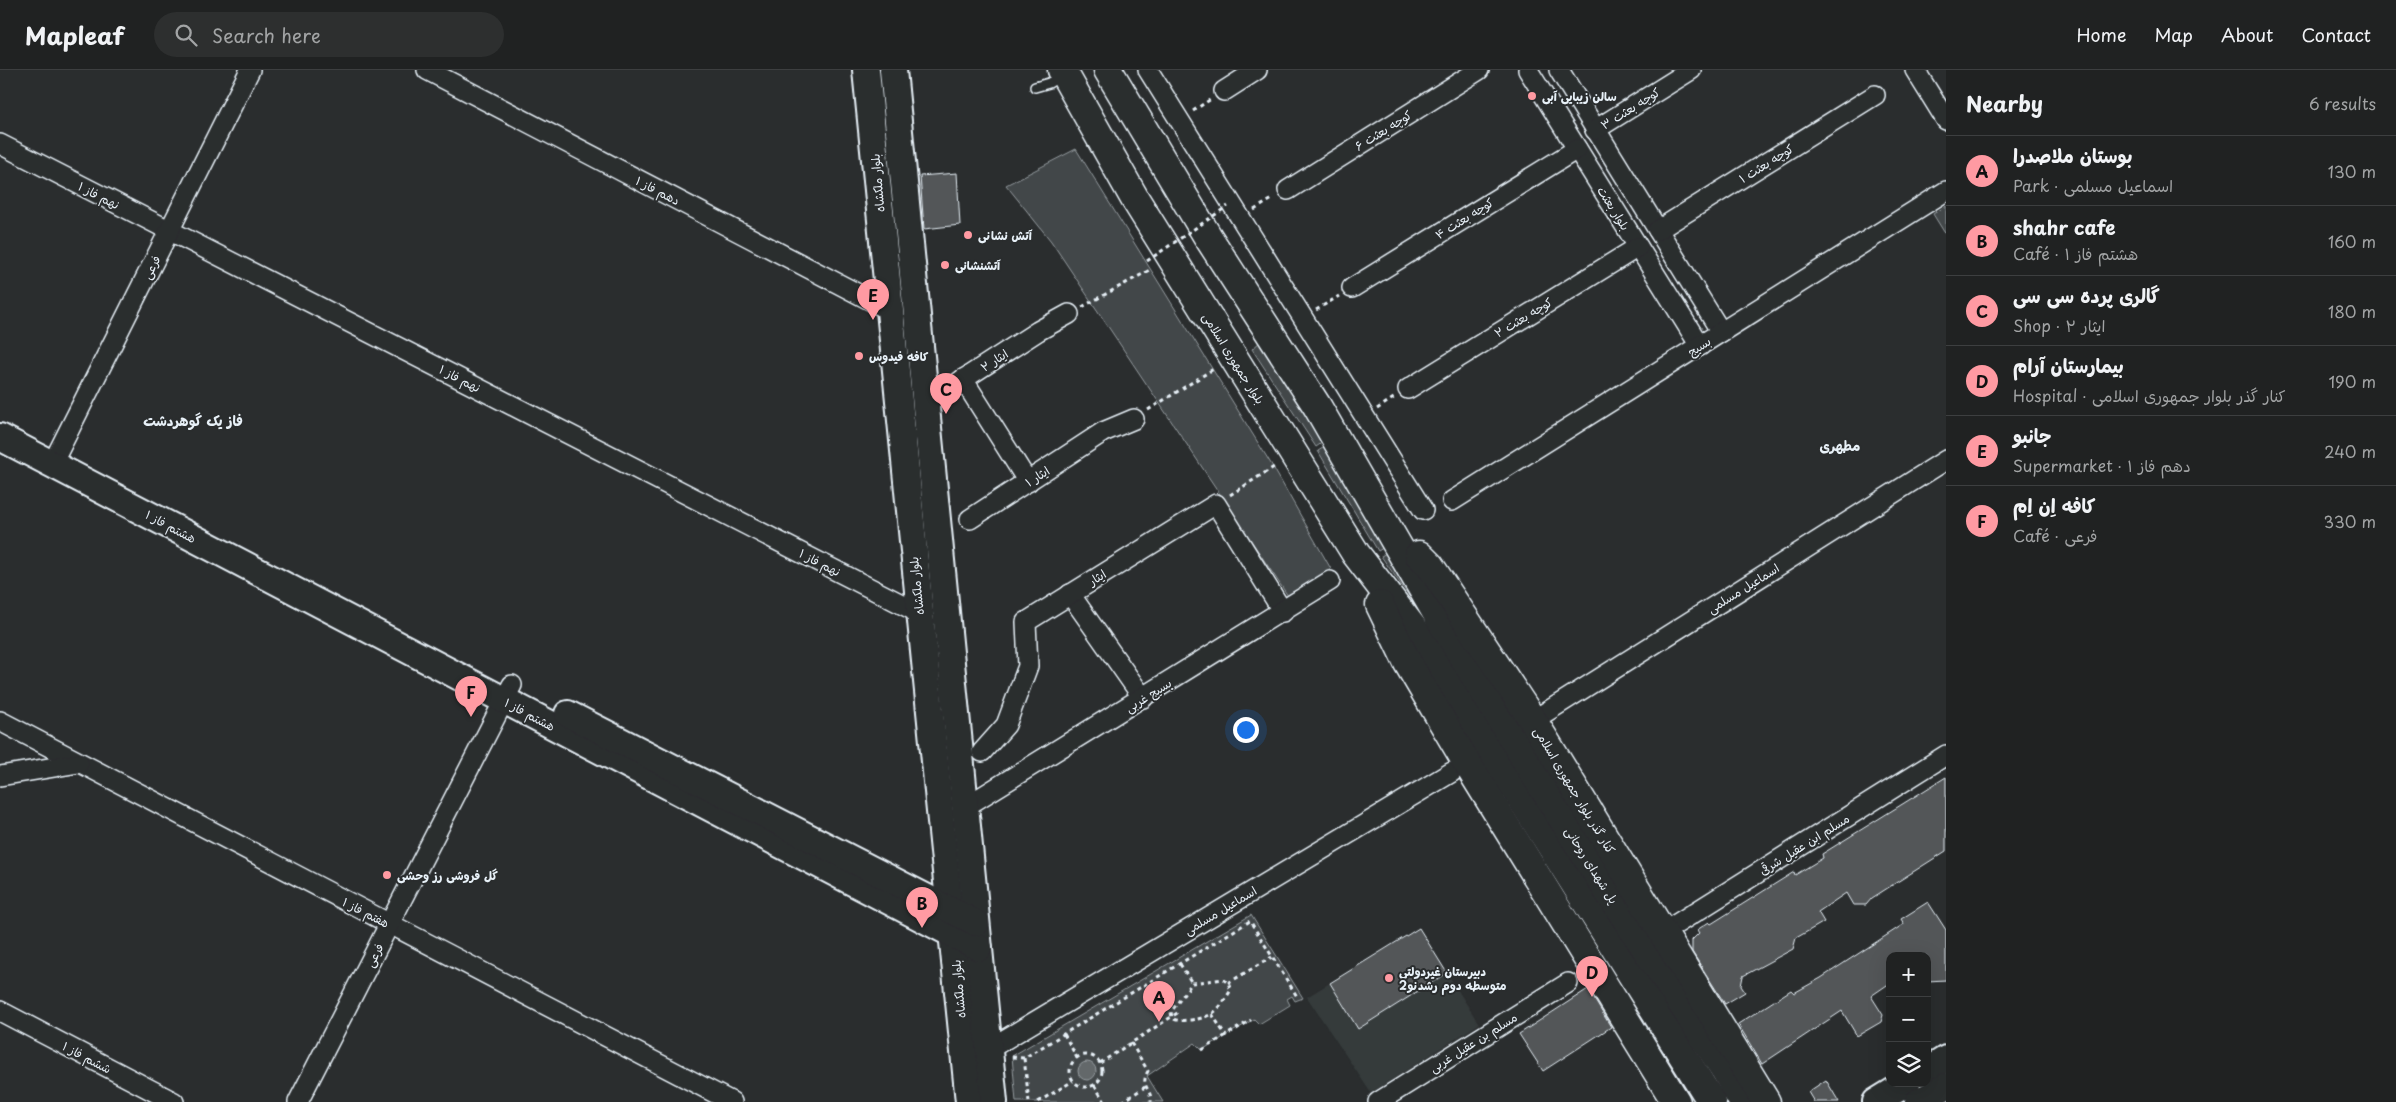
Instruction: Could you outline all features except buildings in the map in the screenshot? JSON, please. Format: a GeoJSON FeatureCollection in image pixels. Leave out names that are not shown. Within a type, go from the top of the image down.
{"type":"FeatureCollection","features":[{"type":"Feature","properties":{"kind":"main road","name":"بلوار ملکشاه"},"geometry":{"type":"LineString","coordinates":[[866,70],[919,612],[954,936],[969,1102]]}},
{"type":"Feature","properties":{"kind":"main road","name":"بلوار ملکشاه"},"geometry":{"type":"LineString","coordinates":[[893,70],[976,923],[979,948],[1000,1052],[994,1102]]}},
{"type":"Feature","properties":{"kind":"main road"},"geometry":{"type":"LineString","coordinates":[[1108,70],[1208,237],[1316,406],[1384,522]]}},
{"type":"Feature","properties":{"kind":"main road","name":"بلوار جمهوری اسلامی"},"geometry":{"type":"LineString","coordinates":[[1063,72],[1135,200],[1356,554],[1419,636]]}},
{"type":"Feature","properties":{"kind":"main road"},"geometry":{"type":"LineString","coordinates":[[872,132],[881,137],[886,137],[894,130],[897,122]]}},
{"type":"Feature","properties":{"kind":"main road"},"geometry":{"type":"LineString","coordinates":[[1118,169],[1129,148],[1154,146]]}},
{"type":"Feature","properties":{"kind":"main road"},"geometry":{"type":"LineString","coordinates":[[879,208],[892,197],[906,207]]}},
{"type":"Feature","properties":{"kind":"main road","name":"هشتم فاز ۱"},"geometry":{"type":"LineString","coordinates":[[0,417],[55,456],[508,693],[979,948]]}},
{"type":"Feature","properties":{"kind":"main road","name":"هشتم فاز ۱"},"geometry":{"type":"LineString","coordinates":[[0,437],[55,456]]}},
{"type":"Feature","properties":{"kind":"main road","name":"پل شهدای روحانی"},"geometry":{"type":"LineString","coordinates":[[1384,522],[1444,626],[1605,887],[1725,1070],[1743,1102]]}},
{"type":"Feature","properties":{"kind":"main road","name":"کنار گذر بلوار جمهوری اسلامی"},"geometry":{"type":"LineString","coordinates":[[1384,522],[1436,574],[1535,724],[1747,1073]]}},
{"type":"Feature","properties":{"kind":"main road"},"geometry":{"type":"LineString","coordinates":[[1356,554],[1408,664],[1676,1102]]}},
{"type":"Feature","properties":{"kind":"main road","name":"پل شهدای روحانی"},"geometry":{"type":"LineString","coordinates":[[1419,636],[1712,1102]]}},
{"type":"Feature","properties":{"kind":"main road","name":"هشتم فاز ۱"},"geometry":{"type":"LineString","coordinates":[[508,693],[976,923]]}},
{"type":"Feature","properties":{"kind":"main road"},"geometry":{"type":"LineString","coordinates":[[1931,1068],[1946,1059]]}},
{"type":"Feature","properties":{"kind":"main road"},"geometry":{"type":"LineString","coordinates":[[1747,1073],[1754,1096],[1752,1102]]}},
{"type":"Feature","properties":{"kind":"main road"},"geometry":{"type":"LineString","coordinates":[[1747,1073],[1766,1102]]}},
{"type":"Feature","properties":{"kind":"main road"},"geometry":{"type":"LineString","coordinates":[[1918,1102],[1946,1086]]}},
{"type":"Feature","properties":{"kind":"main road"},"geometry":{"type":"LineString","coordinates":[[1876,1102],[1900,1087]]}},
{"type":"Feature","properties":{"kind":"street","name":"فرعی"},"geometry":{"type":"LineString","coordinates":[[55,456],[250,70]]}},
{"type":"Feature","properties":{"kind":"street","name":"دهم فاز ۱"},"geometry":{"type":"LineString","coordinates":[[427,70],[889,310]]}},
{"type":"Feature","properties":{"kind":"street"},"geometry":{"type":"LineString","coordinates":[[1148,70],[1234,212],[1423,510]]}},
{"type":"Feature","properties":{"kind":"street"},"geometry":{"type":"LineString","coordinates":[[1224,91],[1257,70]]}},
{"type":"Feature","properties":{"kind":"street","name":"کوچه بعثت ۶"},"geometry":{"type":"LineString","coordinates":[[1288,190],[1478,70]]}},
{"type":"Feature","properties":{"kind":"street","name":"بلوار بعثت"},"geometry":{"type":"LineString","coordinates":[[1528,70],[1700,346]]}},
{"type":"Feature","properties":{"kind":"street","name":"کوچه بعثت ۳"},"geometry":{"type":"LineString","coordinates":[[1595,130],[1691,70]]}},
{"type":"Feature","properties":{"kind":"street"},"geometry":{"type":"LineString","coordinates":[[1915,70],[1946,120]]}},
{"type":"Feature","properties":{"kind":"street"},"geometry":{"type":"LineString","coordinates":[[1544,97],[1563,77]]}},
{"type":"Feature","properties":{"kind":"street","name":"بلوار بعثت"},"geometry":{"type":"LineString","coordinates":[[1563,77],[1721,332]]}},
{"type":"Feature","properties":{"kind":"street","name":"کوچه بعثت ۱"},"geometry":{"type":"LineString","coordinates":[[1658,230],[1875,95]]}},
{"type":"Feature","properties":{"kind":"street","name":"نهم فاز ۱"},"geometry":{"type":"LineString","coordinates":[[0,144],[919,612]]}},
{"type":"Feature","properties":{"kind":"street","name":"کوچه بعثت ۴"},"geometry":{"type":"LineString","coordinates":[[1352,288],[1577,149]]}},
{"type":"Feature","properties":{"kind":"street"},"geometry":{"type":"LineString","coordinates":[[1605,194],[1627,180]]}},
{"type":"Feature","properties":{"kind":"street","name":"بسیج"},"geometry":{"type":"LineString","coordinates":[[1452,502],[1946,191]]}},
{"type":"Feature","properties":{"kind":"street","name":"کوچه بعثت ۲"},"geometry":{"type":"LineString","coordinates":[[1408,389],[1638,247]]}},
{"type":"Feature","properties":{"kind":"street","name":"ایثار ۲"},"geometry":{"type":"LineString","coordinates":[[925,404],[1038,331],[1069,314]]}},
{"type":"Feature","properties":{"kind":"street"},"geometry":{"type":"LineString","coordinates":[[963,379],[1028,482]]}},
{"type":"Feature","properties":{"kind":"street","name":"ایثار ۱"},"geometry":{"type":"LineString","coordinates":[[970,519],[1103,432],[1134,419]]}},
{"type":"Feature","properties":{"kind":"street","name":"اسماعیل مسلمی"},"geometry":{"type":"LineString","coordinates":[[1540,716],[1946,460]]}},
{"type":"Feature","properties":{"kind":"street"},"geometry":{"type":"LineString","coordinates":[[1216,504],[1283,612]]}},
{"type":"Feature","properties":{"kind":"street","name":"ایثار"},"geometry":{"type":"LineString","coordinates":[[982,752],[1006,725],[1028,666],[1026,622],[1216,504]]}},
{"type":"Feature","properties":{"kind":"street","name":"بسیج غربی"},"geometry":{"type":"LineString","coordinates":[[965,807],[1283,612],[1330,581]]}},
{"type":"Feature","properties":{"kind":"street"},"geometry":{"type":"LineString","coordinates":[[1070,594],[1143,698]]}},
{"type":"Feature","properties":{"kind":"street","name":"فرعی"},"geometry":{"type":"LineString","coordinates":[[298,1102],[508,693]]}},
{"type":"Feature","properties":{"kind":"street","name":"هفتم فاز ۱"},"geometry":{"type":"LineString","coordinates":[[0,721],[732,1102]]}},
{"type":"Feature","properties":{"kind":"street","name":"مسلم ابن عقیل شرقی"},"geometry":{"type":"LineString","coordinates":[[1662,933],[1946,755]]}},
{"type":"Feature","properties":{"kind":"street"},"geometry":{"type":"LineString","coordinates":[[0,776],[79,763]]}},
{"type":"Feature","properties":{"kind":"street","name":"اسماعیل مسلمی"},"geometry":{"type":"LineString","coordinates":[[1000,1052],[1452,772]]}},
{"type":"Feature","properties":{"kind":"street","name":"مسلم بن عقیل غربی"},"geometry":{"type":"LineString","coordinates":[[1378,1102],[1568,983]]}},
{"type":"Feature","properties":{"kind":"street","name":"ششم فاز ۱"},"geometry":{"type":"LineString","coordinates":[[0,1011],[174,1102]]}},
{"type":"Feature","properties":{"kind":"lane"},"geometry":{"type":"LineString","coordinates":[[1035,87],[1048,83],[1063,72]]}},
{"type":"Feature","properties":{"kind":"path"},"geometry":{"type":"LineString","coordinates":[[1179,120],[1224,91]]}},
{"type":"Feature","properties":{"kind":"path"},"geometry":{"type":"LineString","coordinates":[[1147,261],[1234,212],[1288,190]]}},
{"type":"Feature","properties":{"kind":"path"},"geometry":{"type":"LineString","coordinates":[[1069,314],[1150,270]]}},
{"type":"Feature","properties":{"kind":"path"},"geometry":{"type":"LineString","coordinates":[[1303,319],[1352,288]]}},
{"type":"Feature","properties":{"kind":"path"},"geometry":{"type":"LineString","coordinates":[[1134,419],[1215,368]]}},
{"type":"Feature","properties":{"kind":"path"},"geometry":{"type":"LineString","coordinates":[[1365,417],[1408,389]]}},
{"type":"Feature","properties":{"kind":"path"},"geometry":{"type":"LineString","coordinates":[[1216,504],[1278,464]]}},
{"type":"Feature","properties":{"kind":"path"},"geometry":{"type":"LineString","coordinates":[[1000,1052],[1024,1058],[1250,921],[1298,998]]}},
{"type":"Feature","properties":{"kind":"path"},"geometry":{"type":"LineString","coordinates":[[1228,983],[1272,957]]}},
{"type":"Feature","properties":{"kind":"path"},"geometry":{"type":"LineString","coordinates":[[1180,964],[1192,983]]}},
{"type":"Feature","properties":{"kind":"path"},"geometry":{"type":"LineString","coordinates":[[1223,979],[1228,983],[1231,990],[1218,1010],[1206,1018],[1178,1021],[1172,1018],[1171,1012],[1192,983],[1223,979]]}},
{"type":"Feature","properties":{"kind":"path"},"geometry":{"type":"LineString","coordinates":[[1100,1063],[1179,1012]]}},
{"type":"Feature","properties":{"kind":"path"},"geometry":{"type":"LineString","coordinates":[[1212,1014],[1226,1036]]}},
{"type":"Feature","properties":{"kind":"path"},"geometry":{"type":"LineString","coordinates":[[1202,1050],[1251,1020]]}},
{"type":"Feature","properties":{"kind":"path"},"geometry":{"type":"LineString","coordinates":[[1064,1034],[1077,1058]]}},
{"type":"Feature","properties":{"kind":"path"},"geometry":{"type":"LineString","coordinates":[[1131,1043],[1148,1070],[1144,1078],[1145,1087],[1151,1102]]}},
{"type":"Feature","properties":{"kind":"path"},"geometry":{"type":"LineString","coordinates":[[1087,1056],[1100,1063],[1102,1074],[1094,1085],[1082,1087],[1073,1081],[1071,1066],[1077,1058],[1087,1056]]}},
{"type":"Feature","properties":{"kind":"path"},"geometry":{"type":"LineString","coordinates":[[1024,1058],[1029,1102]]}},
{"type":"Feature","properties":{"kind":"path"},"geometry":{"type":"LineString","coordinates":[[1038,1102],[1073,1081]]}},
{"type":"Feature","properties":{"kind":"path"},"geometry":{"type":"LineString","coordinates":[[1094,1085],[1105,1102]]}},
{"type":"Feature","properties":{"kind":"path"},"geometry":{"type":"LineString","coordinates":[[1122,1102],[1145,1087]]}},
{"type":"Feature","properties":{"kind":"shaded area"},"geometry":{"type":"Polygon","coordinates":[[[1076,149],[1273,467],[1331,569],[1288,596],[1051,241],[1006,185],[1076,149]]]}},
{"type":"Feature","properties":{"kind":"shaded area"},"geometry":{"type":"Polygon","coordinates":[[[1946,206],[1946,235],[1933,214],[1946,206]]]}},
{"type":"Feature","properties":{"kind":"shaded area"},"geometry":{"type":"Polygon","coordinates":[[[1260,342],[1323,442],[1316,447],[1252,349],[1260,342]]]}},
{"type":"Feature","properties":{"kind":"shaded area"},"geometry":{"type":"Polygon","coordinates":[[[1326,446],[1386,546],[1378,551],[1318,451],[1326,446]]]}},
{"type":"Feature","properties":{"kind":"shaded area"},"geometry":{"type":"Polygon","coordinates":[[[1390,551],[1432,629],[1381,556],[1390,551]]]}},
{"type":"Feature","properties":{"kind":"shaded area"},"geometry":{"type":"Polygon","coordinates":[[[1251,915],[1303,998],[1295,1001],[1292,996],[1287,999],[1290,1005],[1259,1024],[1254,1019],[1202,1050],[1195,1043],[1147,1076],[1163,1102],[1016,1102],[1012,1056],[1251,915]]]}},
{"type":"Feature","properties":{"kind":"shaded area"},"geometry":{"type":"Polygon","coordinates":[[[1419,928],[1479,1024],[1371,1093],[1307,997],[1419,928]]]}},
{"type":"Feature","properties":{"kind":"shaded area"},"geometry":{"type":"Polygon","coordinates":[[[1083,1062],[1091,1062],[1096,1067],[1094,1078],[1083,1080],[1078,1075],[1078,1067],[1083,1062]]]}},
{"type":"Feature","properties":{"kind":"place","name":"سالن زیبایی آبی"},"geometry":{"type":"Point","coordinates":[1532,96]}},
{"type":"Feature","properties":{"kind":"place","name":"آتش نشانی"},"geometry":{"type":"Point","coordinates":[968,235]}},
{"type":"Feature","properties":{"kind":"place","name":"آتشنشانی"},"geometry":{"type":"Point","coordinates":[945,265]}},
{"type":"Feature","properties":{"kind":"place","name":"جانبو"},"geometry":{"type":"Point","coordinates":[873,320]}},
{"type":"Feature","properties":{"kind":"place","name":"كافه فيدوس"},"geometry":{"type":"Point","coordinates":[859,356]}},
{"type":"Feature","properties":{"kind":"place","name":"گالری پرده سی سی"},"geometry":{"type":"Point","coordinates":[946,414]}},
{"type":"Feature","properties":{"kind":"place","name":"کافه اِن اِم"},"geometry":{"type":"Point","coordinates":[471,717]}},
{"type":"Feature","properties":{"kind":"place","name":"گل فروشی رز وحشی"},"geometry":{"type":"Point","coordinates":[387,875]}},
{"type":"Feature","properties":{"kind":"place","name":"shahr cafe"},"geometry":{"type":"Point","coordinates":[922,928]}},
{"type":"Feature","properties":{"kind":"place","name":"دبیرستان غیردولتی متوسطه دوم رشدنو2"},"geometry":{"type":"Point","coordinates":[1389,978]}},
{"type":"Feature","properties":{"kind":"place","name":"بیمارستان آرام"},"geometry":{"type":"Point","coordinates":[1592,997]}},
{"type":"Feature","properties":{"kind":"place","name":"بوستان ملاصدرا"},"geometry":{"type":"Point","coordinates":[1159,1022]}},
{"type":"Feature","properties":{"kind":"district","name":"فاز یک گوهردشت"},"geometry":{"type":"Point","coordinates":[193,420]}},
{"type":"Feature","properties":{"kind":"district","name":"مطهری"},"geometry":{"type":"Point","coordinates":[1840,445]}}]}
